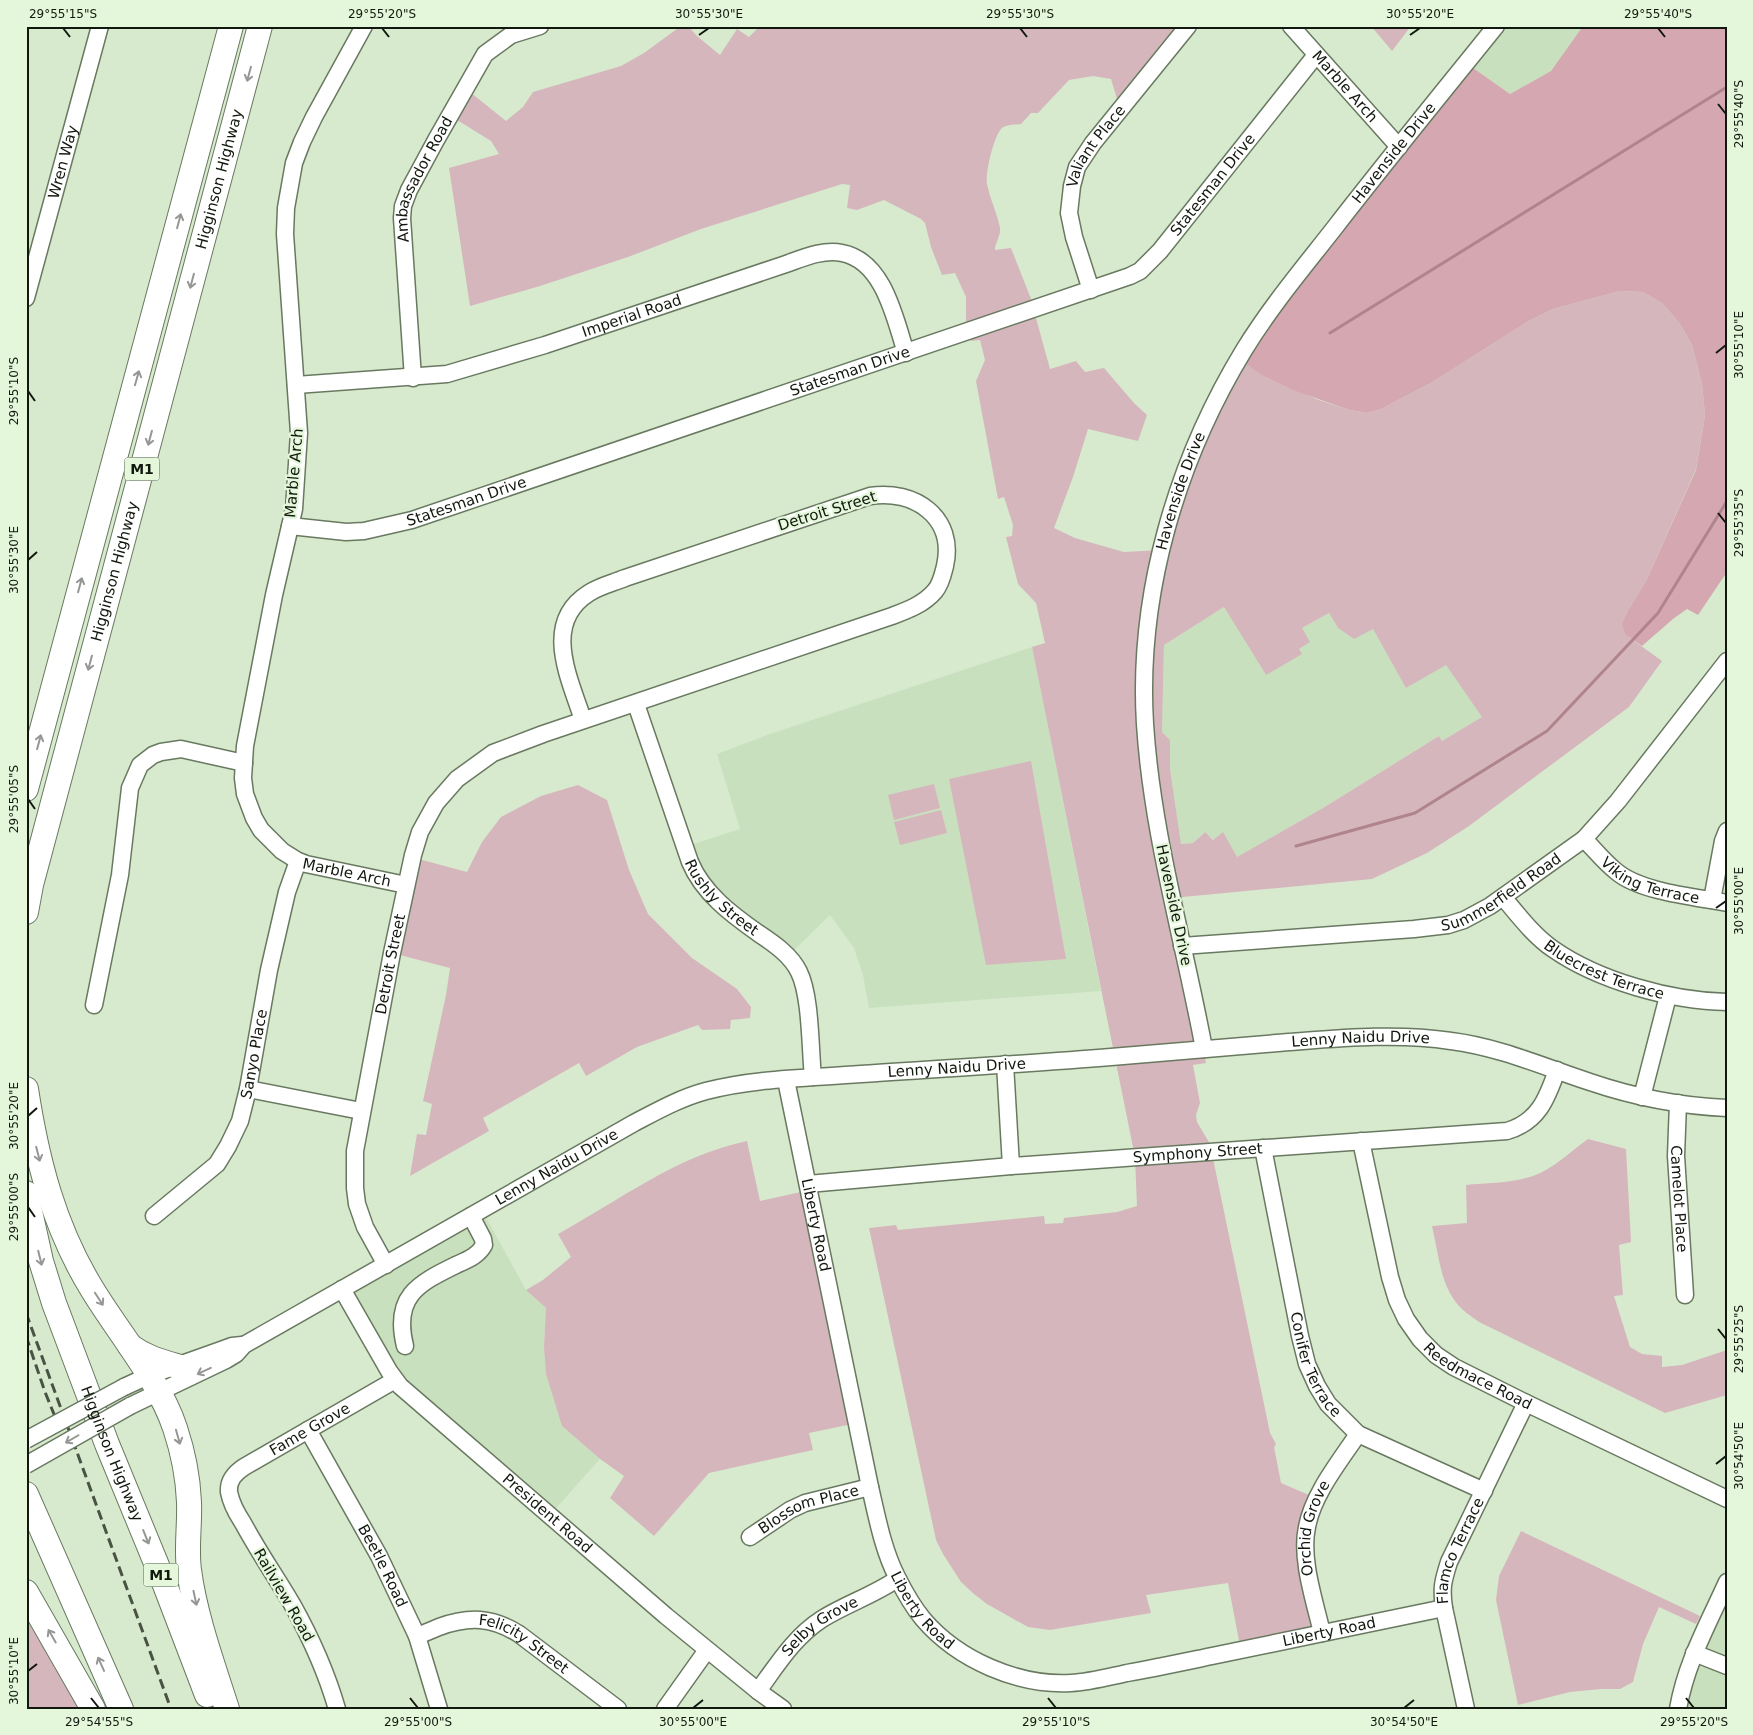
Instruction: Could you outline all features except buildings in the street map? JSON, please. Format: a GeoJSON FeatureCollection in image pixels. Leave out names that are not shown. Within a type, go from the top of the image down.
{"type":"FeatureCollection","features":[{"type":"Feature","properties":{"kind":"highway","name":"Higginson Highway"},"geometry":{"type":"LineString","coordinates":[[26,789],[231,26]]}},
{"type":"Feature","properties":{"kind":"highway","name":"Higginson Highway"},"geometry":{"type":"LineString","coordinates":[[26,912],[31,885],[260,26]]}},
{"type":"Feature","properties":{"kind":"highway"},"geometry":{"type":"LineString","coordinates":[[26,1089],[37,1150],[59,1226],[78,1264],[153,1384],[174,1427],[187,1477],[189,1571],[200,1622],[227,1709]]}},
{"type":"Feature","properties":{"kind":"highway","name":"Higginson Highway"},"geometry":{"type":"LineString","coordinates":[[26,1193],[41,1261],[54,1303],[107,1444],[166,1585],[212,1709]]}},
{"type":"Feature","properties":{"kind":"highway"},"geometry":{"type":"LineString","coordinates":[[128,1345],[153,1360],[177,1366]]}},
{"type":"Feature","properties":{"kind":"highway"},"geometry":{"type":"LineString","coordinates":[[26,1494],[121,1709]]}},
{"type":"Feature","properties":{"kind":"highway"},"geometry":{"type":"LineString","coordinates":[[26,1592],[93,1709]]}},
{"type":"Feature","properties":{"kind":"street","name":"Wren Way"},"geometry":{"type":"LineString","coordinates":[[26,298],[100,26]]}},
{"type":"Feature","properties":{"kind":"street","name":"Marble Arch"},"geometry":{"type":"LineString","coordinates":[[364,26],[302,142],[290,176],[286,208],[286,234],[299,433],[294,509],[256,691],[242,778],[245,794],[254,818],[269,839],[282,851],[306,864],[406,885]]}},
{"type":"Feature","properties":{"kind":"street","name":"Ambassador Road"},"geometry":{"type":"LineString","coordinates":[[413,378],[402,218],[406,197],[485,54],[511,35],[540,26]]}},
{"type":"Feature","properties":{"kind":"street","name":"Valiant Place"},"geometry":{"type":"LineString","coordinates":[[1091,290],[1074,238],[1069,213],[1072,186],[1077,167],[1093,143],[1188,26]]}},
{"type":"Feature","properties":{"kind":"street","name":"Marble Arch"},"geometry":{"type":"LineString","coordinates":[[1291,26],[1399,146]]}},
{"type":"Feature","properties":{"kind":"street","name":"Havenside Drive"},"geometry":{"type":"LineString","coordinates":[[1204,1049],[1152,792],[1145,699],[1146,654],[1152,607],[1160,556],[1174,504],[1199,435],[1246,346],[1288,287],[1496,26]]}},
{"type":"Feature","properties":{"kind":"street","name":"Statesman Drive"},"geometry":{"type":"LineString","coordinates":[[290,526],[346,532],[364,531],[412,520],[1130,276],[1140,271],[1160,251],[1316,55]]}},
{"type":"Feature","properties":{"kind":"street","name":"Imperial Road"},"geometry":{"type":"LineString","coordinates":[[296,386],[447,374],[817,254],[829,253],[843,253],[859,260],[880,281],[906,353]]}},
{"type":"Feature","properties":{"kind":"street","name":"Detroit Street"},"geometry":{"type":"LineString","coordinates":[[386,1265],[365,1227],[358,1204],[355,1188],[355,1151],[361,1111],[412,855],[420,832],[436,804],[457,779],[493,753],[583,720],[636,704],[892,616],[918,605],[935,591],[944,572],[947,554],[946,540],[941,526],[928,509],[908,498],[884,494],[870,496],[625,578],[590,592],[572,609],[564,625],[562,638],[563,658],[583,720]]}},
{"type":"Feature","properties":{"kind":"street","name":"Summerfield Road"},"geometry":{"type":"LineString","coordinates":[[1182,946],[1448,926],[1464,920],[1503,897],[1584,839],[1618,801],[1727,661]]}},
{"type":"Feature","properties":{"kind":"street","name":"Rushly Street"},"geometry":{"type":"LineString","coordinates":[[636,704],[690,862],[696,874],[718,901],[744,923],[777,946],[800,973],[806,1002],[813,1077]]}},
{"type":"Feature","properties":{"kind":"street"},"geometry":{"type":"LineString","coordinates":[[94,1005],[120,875],[130,788],[140,765],[148,758],[161,752],[181,749],[244,763]]}},
{"type":"Feature","properties":{"kind":"street"},"geometry":{"type":"LineString","coordinates":[[1719,901],[1723,841],[1727,832]]}},
{"type":"Feature","properties":{"kind":"street","name":"Viking Terrace"},"geometry":{"type":"LineString","coordinates":[[1584,839],[1609,866],[1625,878],[1687,897],[1719,901]]}},
{"type":"Feature","properties":{"kind":"street","name":"Sanyo Place"},"geometry":{"type":"LineString","coordinates":[[154,1216],[217,1164],[240,1121],[248,1089],[269,970],[287,892],[298,860]]}},
{"type":"Feature","properties":{"kind":"street","name":"Bluecrest Terrace"},"geometry":{"type":"LineString","coordinates":[[1503,897],[1524,922],[1552,948],[1604,975],[1668,996],[1691,1000],[1727,1002]]}},
{"type":"Feature","properties":{"kind":"street"},"geometry":{"type":"LineString","coordinates":[[1642,1097],[1668,996]]}},
{"type":"Feature","properties":{"kind":"street","name":"Lenny Naidu Drive"},"geometry":{"type":"LineString","coordinates":[[26,1440],[124,1387],[153,1384],[226,1360],[236,1354],[244,1345],[634,1123],[703,1092],[720,1088],[813,1077],[1342,1038],[1420,1038],[1474,1045],[1642,1097],[1678,1104],[1727,1108]]}},
{"type":"Feature","properties":{"kind":"street"},"geometry":{"type":"LineString","coordinates":[[1004,1064],[1011,1166]]}},
{"type":"Feature","properties":{"kind":"street","name":"Symphony Street"},"geometry":{"type":"LineString","coordinates":[[808,1184],[1011,1166],[1507,1131],[1527,1122],[1540,1108],[1550,1091],[1557,1070]]}},
{"type":"Feature","properties":{"kind":"street","name":"Liberty Road"},"geometry":{"type":"LineString","coordinates":[[786,1080],[870,1487],[887,1552],[897,1578],[923,1619],[952,1645],[979,1662],[1015,1675],[1031,1680],[1072,1683],[1090,1681],[1444,1608]]}},
{"type":"Feature","properties":{"kind":"street"},"geometry":{"type":"LineString","coordinates":[[248,1089],[361,1111]]}},
{"type":"Feature","properties":{"kind":"street","name":"Camelot Place"},"geometry":{"type":"LineString","coordinates":[[1678,1104],[1676,1156],[1685,1295]]}},
{"type":"Feature","properties":{"kind":"street","name":"Reedmace Road"},"geometry":{"type":"LineString","coordinates":[[1361,1141],[1390,1277],[1397,1300],[1406,1319],[1420,1340],[1436,1355],[1454,1367],[1727,1499]]}},
{"type":"Feature","properties":{"kind":"street","name":"Conifer Terrace"},"geometry":{"type":"LineString","coordinates":[[1263,1148],[1307,1364],[1328,1404],[1358,1434],[1484,1491]]}},
{"type":"Feature","properties":{"kind":"street"},"geometry":{"type":"LineString","coordinates":[[405,1346],[401,1330],[401,1317],[403,1309],[415,1289],[435,1276],[471,1258],[484,1245],[483,1239],[471,1216]]}},
{"type":"Feature","properties":{"kind":"street","name":"President Road"},"geometry":{"type":"LineString","coordinates":[[342,1290],[395,1380],[707,1650],[783,1709]]}},
{"type":"Feature","properties":{"kind":"street","name":"Lenny Naidu Drive"},"geometry":{"type":"LineString","coordinates":[[26,1465],[130,1406],[153,1384],[177,1366],[232,1346],[244,1345]]}},
{"type":"Feature","properties":{"kind":"street","name":"Fame Grove"},"geometry":{"type":"LineString","coordinates":[[230,1483],[234,1474],[244,1467],[395,1380]]}},
{"type":"Feature","properties":{"kind":"street","name":"Flamco Terrace"},"geometry":{"type":"LineString","coordinates":[[1466,1709],[1442,1591],[1449,1562],[1526,1403]]}},
{"type":"Feature","properties":{"kind":"street","name":"Beetle Road"},"geometry":{"type":"LineString","coordinates":[[308,1430],[379,1556],[417,1636],[439,1709]]}},
{"type":"Feature","properties":{"kind":"street","name":"Orchid Grove"},"geometry":{"type":"LineString","coordinates":[[1322,1633],[1308,1566],[1306,1529],[1313,1506],[1358,1434]]}},
{"type":"Feature","properties":{"kind":"street","name":"Railview Road"},"geometry":{"type":"LineString","coordinates":[[230,1483],[229,1492],[235,1509],[255,1546],[292,1603],[318,1653],[337,1709]]}},
{"type":"Feature","properties":{"kind":"street","name":"Blossom Place"},"geometry":{"type":"LineString","coordinates":[[750,1537],[790,1510],[805,1503],[870,1487]]}},
{"type":"Feature","properties":{"kind":"street","name":"Selby Grove"},"geometry":{"type":"LineString","coordinates":[[758,1691],[791,1646],[805,1632],[822,1619],[897,1578]]}},
{"type":"Feature","properties":{"kind":"street"},"geometry":{"type":"LineString","coordinates":[[1678,1709],[1686,1672],[1727,1582]]}},
{"type":"Feature","properties":{"kind":"street","name":"Felicity Street"},"geometry":{"type":"LineString","coordinates":[[417,1636],[439,1627],[466,1620],[486,1620],[504,1625],[618,1709]]}},
{"type":"Feature","properties":{"kind":"street"},"geometry":{"type":"LineString","coordinates":[[664,1709],[707,1650]]}},
{"type":"Feature","properties":{"kind":"street"},"geometry":{"type":"LineString","coordinates":[[1694,1653],[1727,1666]]}},
{"type":"Feature","properties":{"kind":"shaded area"},"geometry":{"type":"Polygon","coordinates":[[[681,26],[688,26],[720,55],[737,29],[749,37],[760,26],[1189,26],[1124,106],[1117,99],[1111,79],[1093,76],[1069,80],[1038,113],[1031,113],[1021,124],[1002,128],[993,146],[987,172],[987,184],[1000,228],[995,250],[1011,248],[1035,309],[1050,369],[1076,361],[1085,372],[1104,368],[1147,415],[1138,441],[1088,429],[1054,528],[1075,538],[1124,552],[1161,550],[1239,358],[1316,399],[1349,410],[1368,413],[1381,409],[1431,383],[1527,322],[1553,309],[1620,291],[1643,292],[1663,304],[1680,324],[1692,345],[1702,384],[1705,415],[1696,469],[1646,581],[1630,607],[1626,635],[1662,661],[1629,707],[1469,826],[1427,853],[1372,879],[1172,898],[1206,1063],[1193,1065],[1200,1103],[1196,1115],[1197,1122],[1210,1144],[1270,1433],[1276,1444],[1274,1447],[1281,1483],[1316,1498],[1306,1528],[1322,1633],[1241,1651],[1228,1583],[1146,1595],[1151,1613],[1050,1630],[1028,1627],[987,1604],[961,1582],[936,1540],[869,1228],[896,1225],[898,1230],[1044,1216],[1045,1224],[1063,1223],[1064,1218],[1117,1212],[1137,1206],[1135,1157],[1032,647],[1045,643],[1036,603],[1018,584],[1006,537],[1012,536],[1013,525],[1004,497],[998,499],[976,381],[985,360],[980,340],[971,341],[966,323],[966,297],[955,273],[942,275],[931,247],[925,223],[921,219],[884,200],[857,210],[847,208],[850,185],[842,184],[701,229],[628,257],[540,286],[470,306],[449,168],[499,154],[491,141],[449,115],[465,88],[506,121],[523,107],[533,92],[621,66],[644,53],[681,26]],[[1224,607],[1164,645],[1162,732],[1170,740],[1170,769],[1181,844],[1193,843],[1205,832],[1213,840],[1223,832],[1237,857],[1323,808],[1439,736],[1442,741],[1482,717],[1446,665],[1406,688],[1373,629],[1354,639],[1338,628],[1329,613],[1302,628],[1310,642],[1299,649],[1302,654],[1266,675],[1224,607]]]}},
{"type":"Feature","properties":{"kind":"shaded area"},"geometry":{"type":"Polygon","coordinates":[[[1371,26],[1411,26],[1392,51],[1371,26]]]}},
{"type":"Feature","properties":{"kind":"shaded area"},"geometry":{"type":"Polygon","coordinates":[[[1495,26],[1583,26],[1551,71],[1510,94],[1466,63],[1495,26]]]}},
{"type":"Feature","properties":{"kind":"shaded area"},"geometry":{"type":"Polygon","coordinates":[[[1583,26],[1727,26],[1727,572],[1698,615],[1687,609],[1642,646],[1626,635],[1622,624],[1646,581],[1696,470],[1705,415],[1702,384],[1692,345],[1680,324],[1663,304],[1643,292],[1620,291],[1553,309],[1527,322],[1431,383],[1381,409],[1368,413],[1349,410],[1293,390],[1260,374],[1239,358],[1466,63],[1510,94],[1551,71],[1583,26]]]}},
{"type":"Feature","properties":{"kind":"shaded area"},"geometry":{"type":"Polygon","coordinates":[[[1224,607],[1266,675],[1299,649],[1302,628],[1329,613],[1338,628],[1373,629],[1406,687],[1446,665],[1483,717],[1442,741],[1439,736],[1323,808],[1237,857],[1204,832],[1193,843],[1181,844],[1170,769],[1170,740],[1162,732],[1164,645],[1224,607]]]}},
{"type":"Feature","properties":{"kind":"shaded area"},"geometry":{"type":"Polygon","coordinates":[[[1032,647],[1101,991],[869,1008],[863,975],[854,948],[830,915],[787,957],[718,901],[684,847],[740,829],[717,754],[767,735],[1032,647]]]}},
{"type":"Feature","properties":{"kind":"shaded area"},"geometry":{"type":"Polygon","coordinates":[[[1031,761],[1066,959],[986,965],[949,779],[1031,761]]]}},
{"type":"Feature","properties":{"kind":"shaded area"},"geometry":{"type":"Polygon","coordinates":[[[934,784],[940,808],[894,820],[888,795],[934,784]]]}},
{"type":"Feature","properties":{"kind":"shaded area"},"geometry":{"type":"Polygon","coordinates":[[[578,785],[607,800],[629,870],[648,914],[692,958],[737,989],[751,1007],[750,1018],[731,1020],[730,1029],[702,1030],[698,1025],[637,1047],[586,1076],[579,1063],[483,1118],[489,1131],[410,1176],[417,1134],[426,1135],[432,1104],[423,1101],[450,968],[392,953],[411,857],[467,872],[482,842],[501,817],[541,796],[578,785]]]}},
{"type":"Feature","properties":{"kind":"shaded area"},"geometry":{"type":"Polygon","coordinates":[[[941,810],[947,833],[900,845],[894,822],[941,810]]]}},
{"type":"Feature","properties":{"kind":"shaded area"},"geometry":{"type":"Polygon","coordinates":[[[1588,1139],[1626,1149],[1631,1242],[1619,1245],[1623,1295],[1614,1296],[1630,1347],[1642,1354],[1662,1356],[1662,1367],[1682,1365],[1727,1350],[1727,1395],[1665,1413],[1479,1322],[1460,1307],[1450,1293],[1440,1265],[1432,1226],[1467,1223],[1466,1185],[1508,1181],[1533,1176],[1555,1164],[1588,1139]]]}},
{"type":"Feature","properties":{"kind":"shaded area"},"geometry":{"type":"Polygon","coordinates":[[[747,1141],[760,1201],[801,1192],[807,1184],[857,1423],[809,1433],[813,1450],[709,1473],[654,1536],[610,1498],[624,1476],[600,1459],[562,1426],[546,1374],[544,1346],[546,1308],[526,1290],[543,1280],[571,1257],[558,1234],[672,1168],[721,1148],[747,1141]]]}},
{"type":"Feature","properties":{"kind":"shaded area"},"geometry":{"type":"Polygon","coordinates":[[[482,1210],[526,1290],[546,1308],[544,1346],[562,1426],[600,1459],[550,1515],[408,1393],[342,1289],[482,1210]]]}},
{"type":"Feature","properties":{"kind":"shaded area"},"geometry":{"type":"Polygon","coordinates":[[[1521,1531],[1700,1616],[1696,1624],[1659,1607],[1643,1644],[1633,1682],[1620,1689],[1570,1692],[1518,1705],[1496,1600],[1499,1576],[1521,1531]]]}},
{"type":"Feature","properties":{"kind":"shaded area"},"geometry":{"type":"Polygon","coordinates":[[[1727,1581],[1727,1709],[1678,1709],[1727,1581]]]}},
{"type":"Feature","properties":{"kind":"shaded area"},"geometry":{"type":"Polygon","coordinates":[[[26,1612],[83,1709],[26,1709],[26,1612]]]}},
{"type":"Feature","properties":{"kind":"waterway"},"geometry":{"type":"LineString","coordinates":[[1330,333],[1727,87]]}},
{"type":"Feature","properties":{"kind":"waterway"},"geometry":{"type":"LineString","coordinates":[[1296,846],[1415,813],[1547,731],[1658,613],[1727,501]]}},
{"type":"Feature","properties":{"kind":"railway"},"geometry":{"type":"LineString","coordinates":[[26,1313],[171,1709]]}},
{"type":"Feature","properties":{"kind":"railway"},"geometry":{"type":"LineString","coordinates":[[26,1336],[45,1392],[67,1446]]}}]}
